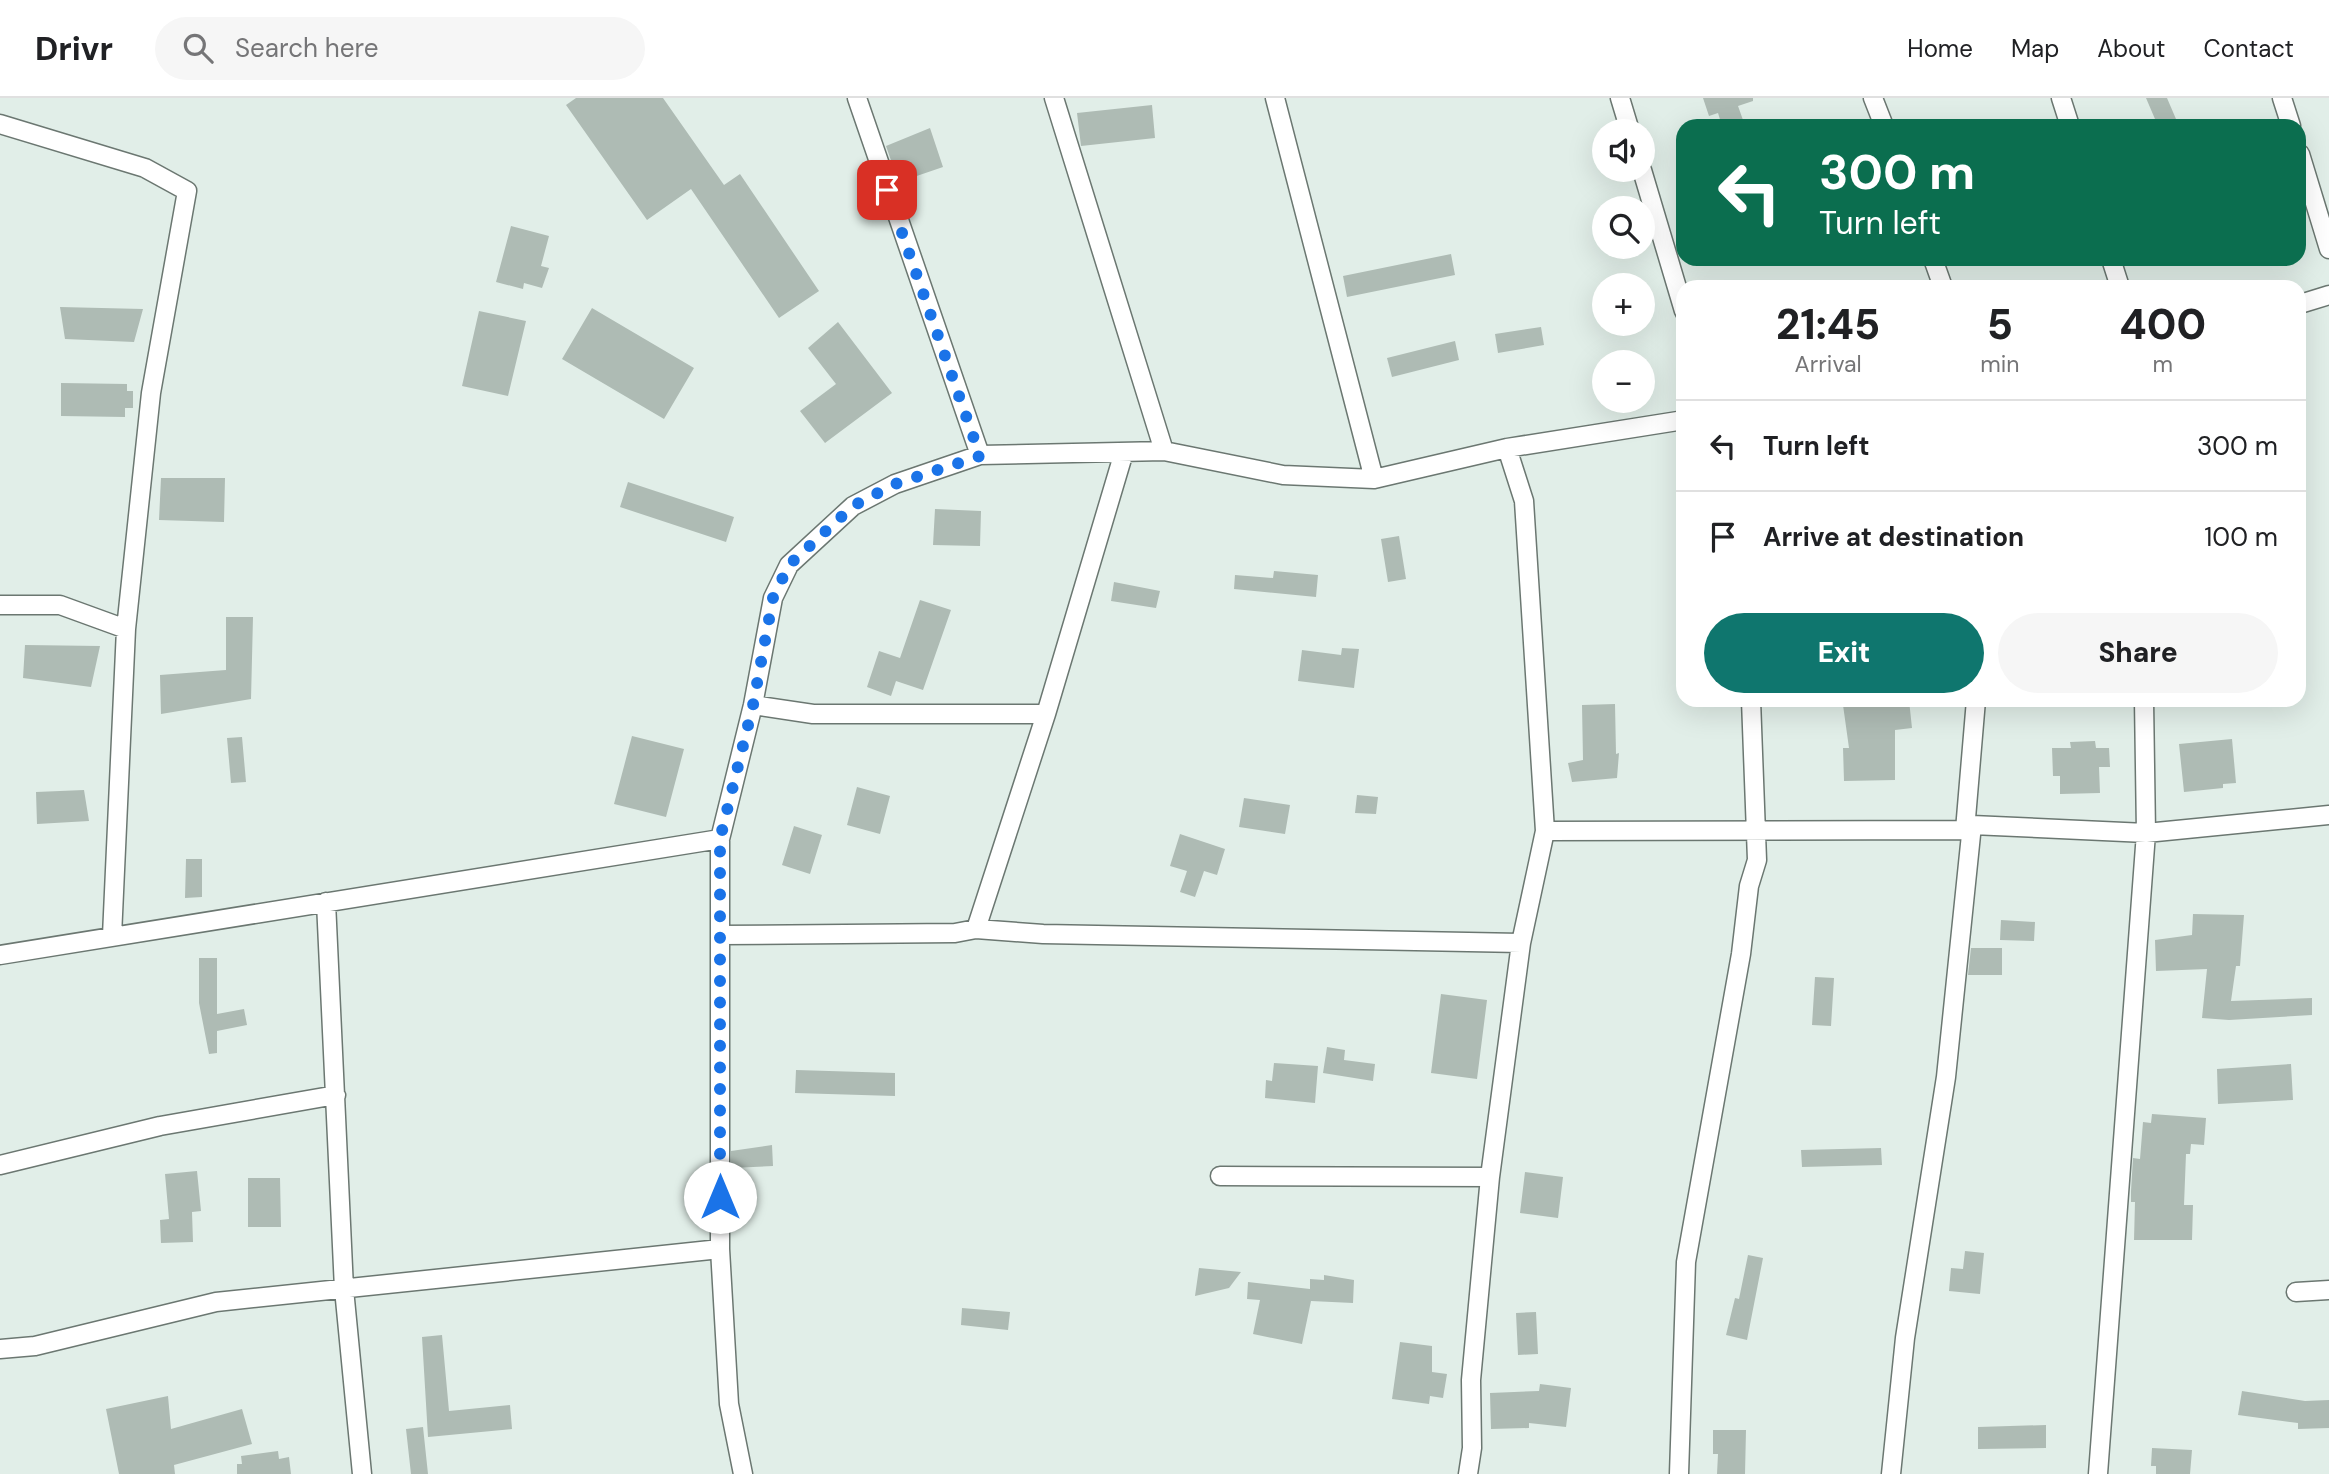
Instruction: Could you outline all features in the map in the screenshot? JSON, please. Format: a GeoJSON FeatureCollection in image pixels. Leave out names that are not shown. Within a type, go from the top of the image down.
{"type":"FeatureCollection","features":[{"type":"Feature","properties":{"kind":"street"},"geometry":{"type":"LineString","coordinates":[[857,98],[980,456]]}},
{"type":"Feature","properties":{"kind":"street"},"geometry":{"type":"LineString","coordinates":[[1054,98],[1164,452]]}},
{"type":"Feature","properties":{"kind":"street"},"geometry":{"type":"LineString","coordinates":[[1275,98],[1374,480]]}},
{"type":"Feature","properties":{"kind":"street"},"geometry":{"type":"LineString","coordinates":[[1620,98],[1626,119]]}},
{"type":"Feature","properties":{"kind":"street"},"geometry":{"type":"LineString","coordinates":[[1874,98],[1882,119]]}},
{"type":"Feature","properties":{"kind":"street"},"geometry":{"type":"LineString","coordinates":[[2062,98],[2068,119]]}},
{"type":"Feature","properties":{"kind":"street"},"geometry":{"type":"LineString","coordinates":[[2282,98],[2289,119]]}},
{"type":"Feature","properties":{"kind":"street"},"geometry":{"type":"LineString","coordinates":[[0,124],[145,168],[187,191],[151,393],[126,629],[112,936]]}},
{"type":"Feature","properties":{"kind":"street"},"geometry":{"type":"LineString","coordinates":[[2306,173],[2329,248]]}},
{"type":"Feature","properties":{"kind":"street"},"geometry":{"type":"LineString","coordinates":[[1646,182],[1676,284]]}},
{"type":"Feature","properties":{"kind":"street"},"geometry":{"type":"LineString","coordinates":[[2306,302],[2329,295]]}},
{"type":"Feature","properties":{"kind":"street"},"geometry":{"type":"LineString","coordinates":[[743,1474],[729,1404],[720,1249],[720,839],[753,705],[773,598],[789,565],[853,506],[895,484],[980,456],[1164,452],[1283,475],[1374,480],[1507,448],[1676,421]]}},
{"type":"Feature","properties":{"kind":"street"},"geometry":{"type":"LineString","coordinates":[[1468,1474],[1472,1448],[1471,1380],[1490,1177],[1521,943],[1545,831],[1524,501],[1507,448]]}},
{"type":"Feature","properties":{"kind":"street"},"geometry":{"type":"LineString","coordinates":[[975,929],[1046,714],[1124,452]]}},
{"type":"Feature","properties":{"kind":"street"},"geometry":{"type":"LineString","coordinates":[[0,605],[60,605],[126,629]]}},
{"type":"Feature","properties":{"kind":"street"},"geometry":{"type":"LineString","coordinates":[[753,705],[813,714],[1046,714]]}},
{"type":"Feature","properties":{"kind":"street"},"geometry":{"type":"LineString","coordinates":[[1679,1474],[1686,1262],[1741,954],[1749,886],[1757,860],[1754,832],[1752,707]]}},
{"type":"Feature","properties":{"kind":"street"},"geometry":{"type":"LineString","coordinates":[[1891,1474],[1905,1338],[1946,1077],[1976,707]]}},
{"type":"Feature","properties":{"kind":"street"},"geometry":{"type":"LineString","coordinates":[[2098,1474],[2146,833],[2144,707]]}},
{"type":"Feature","properties":{"kind":"street"},"geometry":{"type":"LineString","coordinates":[[1545,831],[1754,832],[1968,827],[2146,833],[2329,815]]}},
{"type":"Feature","properties":{"kind":"street"},"geometry":{"type":"LineString","coordinates":[[0,955],[720,839]]}},
{"type":"Feature","properties":{"kind":"street"},"geometry":{"type":"LineString","coordinates":[[326,902],[345,1289],[362,1474]]}},
{"type":"Feature","properties":{"kind":"street"},"geometry":{"type":"LineString","coordinates":[[721,934],[955,933],[975,929],[1055,934],[1521,943]]}},
{"type":"Feature","properties":{"kind":"street"},"geometry":{"type":"LineString","coordinates":[[0,1165],[160,1126],[335,1095]]}},
{"type":"Feature","properties":{"kind":"street"},"geometry":{"type":"LineString","coordinates":[[1220,1176],[1490,1177]]}},
{"type":"Feature","properties":{"kind":"street"},"geometry":{"type":"LineString","coordinates":[[0,1349],[35,1346],[216,1302],[720,1249]]}},
{"type":"Feature","properties":{"kind":"street"},"geometry":{"type":"LineString","coordinates":[[2296,1292],[2329,1290]]}},
{"type":"Feature","properties":{"kind":"building"},"geometry":{"type":"Polygon","coordinates":[[[576,98],[663,98],[724,185],[740,174],[819,291],[779,318],[691,189],[647,220],[566,105],[576,98]]]}},
{"type":"Feature","properties":{"kind":"building"},"geometry":{"type":"Polygon","coordinates":[[[1703,98],[1753,98],[1753,101],[1738,106],[1743,119],[1720,119],[1718,113],[1709,116],[1703,98]]]}},
{"type":"Feature","properties":{"kind":"building"},"geometry":{"type":"Polygon","coordinates":[[[2146,98],[2167,98],[2176,119],[2155,119],[2146,98]]]}},
{"type":"Feature","properties":{"kind":"building"},"geometry":{"type":"Polygon","coordinates":[[[1152,105],[1155,138],[1081,146],[1077,113],[1152,105]]]}},
{"type":"Feature","properties":{"kind":"building"},"geometry":{"type":"Polygon","coordinates":[[[930,128],[943,167],[905,180],[901,170],[895,172],[886,146],[930,128]]]}},
{"type":"Feature","properties":{"kind":"building"},"geometry":{"type":"Polygon","coordinates":[[[511,226],[549,236],[541,266],[549,268],[542,288],[524,283],[523,289],[496,282],[511,226]]]}},
{"type":"Feature","properties":{"kind":"building"},"geometry":{"type":"Polygon","coordinates":[[[1451,254],[1455,275],[1347,297],[1343,276],[1451,254]]]}},
{"type":"Feature","properties":{"kind":"building"},"geometry":{"type":"Polygon","coordinates":[[[60,307],[143,309],[134,342],[65,339],[60,307]]]}},
{"type":"Feature","properties":{"kind":"building"},"geometry":{"type":"Polygon","coordinates":[[[592,308],[694,368],[664,419],[562,359],[592,308]]]}},
{"type":"Feature","properties":{"kind":"building"},"geometry":{"type":"Polygon","coordinates":[[[479,311],[526,321],[508,396],[462,386],[479,311]]]}},
{"type":"Feature","properties":{"kind":"building"},"geometry":{"type":"Polygon","coordinates":[[[838,322],[892,393],[825,443],[800,411],[836,384],[808,348],[838,322]]]}},
{"type":"Feature","properties":{"kind":"building"},"geometry":{"type":"Polygon","coordinates":[[[1541,327],[1544,345],[1498,353],[1495,334],[1541,327]]]}},
{"type":"Feature","properties":{"kind":"building"},"geometry":{"type":"Polygon","coordinates":[[[1455,341],[1459,360],[1392,377],[1387,358],[1455,341]]]}},
{"type":"Feature","properties":{"kind":"building"},"geometry":{"type":"Polygon","coordinates":[[[61,383],[127,384],[127,391],[133,391],[133,408],[125,408],[125,417],[61,416],[61,383]]]}},
{"type":"Feature","properties":{"kind":"building"},"geometry":{"type":"Polygon","coordinates":[[[161,478],[225,478],[224,522],[159,520],[161,478]]]}},
{"type":"Feature","properties":{"kind":"building"},"geometry":{"type":"Polygon","coordinates":[[[628,482],[734,517],[726,542],[620,507],[628,482]]]}},
{"type":"Feature","properties":{"kind":"building"},"geometry":{"type":"Polygon","coordinates":[[[935,509],[981,511],[980,546],[933,545],[935,509]]]}},
{"type":"Feature","properties":{"kind":"building"},"geometry":{"type":"Polygon","coordinates":[[[1399,536],[1406,579],[1388,582],[1381,539],[1399,536]]]}},
{"type":"Feature","properties":{"kind":"building"},"geometry":{"type":"Polygon","coordinates":[[[1274,571],[1318,575],[1316,597],[1234,589],[1235,575],[1273,578],[1274,571]]]}},
{"type":"Feature","properties":{"kind":"building"},"geometry":{"type":"Polygon","coordinates":[[[1114,582],[1160,591],[1156,608],[1111,601],[1114,582]]]}},
{"type":"Feature","properties":{"kind":"building"},"geometry":{"type":"Polygon","coordinates":[[[920,600],[951,610],[923,690],[896,681],[891,696],[867,687],[879,651],[900,658],[920,600]]]}},
{"type":"Feature","properties":{"kind":"building"},"geometry":{"type":"Polygon","coordinates":[[[226,617],[253,617],[251,699],[161,714],[160,675],[226,670],[226,617]]]}},
{"type":"Feature","properties":{"kind":"building"},"geometry":{"type":"Polygon","coordinates":[[[25,645],[100,646],[91,687],[23,678],[25,645]]]}},
{"type":"Feature","properties":{"kind":"building"},"geometry":{"type":"Polygon","coordinates":[[[1342,648],[1359,649],[1354,688],[1298,681],[1302,650],[1341,655],[1342,648]]]}},
{"type":"Feature","properties":{"kind":"building"},"geometry":{"type":"Polygon","coordinates":[[[1615,704],[1616,754],[1619,753],[1617,778],[1572,782],[1568,763],[1583,760],[1582,705],[1615,704]]]}},
{"type":"Feature","properties":{"kind":"building"},"geometry":{"type":"Polygon","coordinates":[[[1843,707],[1910,707],[1912,728],[1895,730],[1895,780],[1844,781],[1843,748],[1849,748],[1843,707]]]}},
{"type":"Feature","properties":{"kind":"building"},"geometry":{"type":"Polygon","coordinates":[[[632,736],[684,749],[666,817],[614,804],[632,736]]]}},
{"type":"Feature","properties":{"kind":"building"},"geometry":{"type":"Polygon","coordinates":[[[242,737],[246,782],[231,783],[227,738],[242,737]]]}},
{"type":"Feature","properties":{"kind":"building"},"geometry":{"type":"Polygon","coordinates":[[[2232,739],[2236,783],[2223,784],[2223,788],[2184,792],[2179,744],[2232,739]]]}},
{"type":"Feature","properties":{"kind":"building"},"geometry":{"type":"Polygon","coordinates":[[[2095,741],[2096,748],[2109,748],[2110,767],[2099,767],[2100,793],[2060,794],[2060,776],[2053,776],[2052,748],[2071,748],[2070,742],[2095,741]]]}},
{"type":"Feature","properties":{"kind":"building"},"geometry":{"type":"Polygon","coordinates":[[[857,787],[890,796],[880,834],[847,825],[857,787]]]}},
{"type":"Feature","properties":{"kind":"building"},"geometry":{"type":"Polygon","coordinates":[[[84,790],[89,821],[37,824],[36,792],[84,790]]]}},
{"type":"Feature","properties":{"kind":"building"},"geometry":{"type":"Polygon","coordinates":[[[1357,795],[1378,797],[1376,814],[1355,813],[1357,795]]]}},
{"type":"Feature","properties":{"kind":"building"},"geometry":{"type":"Polygon","coordinates":[[[1244,798],[1290,805],[1285,834],[1239,827],[1244,798]]]}},
{"type":"Feature","properties":{"kind":"building"},"geometry":{"type":"Polygon","coordinates":[[[794,826],[822,835],[810,874],[782,865],[794,826]]]}},
{"type":"Feature","properties":{"kind":"building"},"geometry":{"type":"Polygon","coordinates":[[[1180,834],[1225,849],[1217,875],[1204,871],[1195,897],[1180,892],[1187,871],[1170,866],[1180,834]]]}},
{"type":"Feature","properties":{"kind":"building"},"geometry":{"type":"Polygon","coordinates":[[[186,859],[202,859],[202,897],[185,898],[186,859]]]}},
{"type":"Feature","properties":{"kind":"building"},"geometry":{"type":"Polygon","coordinates":[[[2193,914],[2244,915],[2240,966],[2236,966],[2231,1001],[2312,998],[2312,1015],[2229,1020],[2202,1018],[2207,969],[2156,971],[2155,940],[2192,935],[2193,914]]]}},
{"type":"Feature","properties":{"kind":"building"},"geometry":{"type":"Polygon","coordinates":[[[2001,920],[2035,922],[2034,941],[2000,940],[2001,920]]]}},
{"type":"Feature","properties":{"kind":"building"},"geometry":{"type":"Polygon","coordinates":[[[1971,948],[2002,948],[2002,975],[1968,975],[1971,948]]]}},
{"type":"Feature","properties":{"kind":"building"},"geometry":{"type":"Polygon","coordinates":[[[199,958],[217,958],[217,1014],[244,1009],[247,1025],[217,1031],[217,1053],[209,1054],[199,1003],[199,958]]]}},
{"type":"Feature","properties":{"kind":"building"},"geometry":{"type":"Polygon","coordinates":[[[1815,977],[1834,978],[1831,1026],[1812,1025],[1815,977]]]}},
{"type":"Feature","properties":{"kind":"building"},"geometry":{"type":"Polygon","coordinates":[[[1441,994],[1487,1000],[1477,1079],[1431,1073],[1441,994]]]}},
{"type":"Feature","properties":{"kind":"building"},"geometry":{"type":"Polygon","coordinates":[[[1327,1047],[1345,1050],[1344,1060],[1375,1064],[1373,1081],[1323,1073],[1327,1047]]]}},
{"type":"Feature","properties":{"kind":"building"},"geometry":{"type":"Polygon","coordinates":[[[1274,1063],[1318,1066],[1315,1103],[1265,1098],[1266,1080],[1272,1081],[1274,1063]]]}},
{"type":"Feature","properties":{"kind":"building"},"geometry":{"type":"Polygon","coordinates":[[[2291,1064],[2293,1100],[2218,1104],[2217,1069],[2291,1064]]]}},
{"type":"Feature","properties":{"kind":"building"},"geometry":{"type":"Polygon","coordinates":[[[796,1070],[895,1073],[895,1096],[795,1093],[796,1070]]]}},
{"type":"Feature","properties":{"kind":"building"},"geometry":{"type":"Polygon","coordinates":[[[2152,1114],[2206,1118],[2204,1145],[2191,1144],[2190,1154],[2186,1154],[2184,1205],[2193,1205],[2192,1240],[2134,1240],[2135,1202],[2131,1202],[2133,1158],[2140,1159],[2143,1122],[2151,1123],[2152,1114]]]}},
{"type":"Feature","properties":{"kind":"building"},"geometry":{"type":"Polygon","coordinates":[[[772,1145],[773,1166],[731,1168],[731,1151],[772,1145]]]}},
{"type":"Feature","properties":{"kind":"building"},"geometry":{"type":"Polygon","coordinates":[[[1881,1148],[1882,1165],[1802,1167],[1801,1150],[1881,1148]]]}},
{"type":"Feature","properties":{"kind":"building"},"geometry":{"type":"Polygon","coordinates":[[[197,1171],[201,1211],[192,1212],[193,1242],[161,1243],[160,1220],[169,1219],[165,1174],[197,1171]]]}},
{"type":"Feature","properties":{"kind":"building"},"geometry":{"type":"Polygon","coordinates":[[[1525,1172],[1563,1177],[1558,1218],[1520,1213],[1525,1172]]]}},
{"type":"Feature","properties":{"kind":"building"},"geometry":{"type":"Polygon","coordinates":[[[248,1178],[280,1178],[281,1227],[248,1227],[248,1178]]]}},
{"type":"Feature","properties":{"kind":"building"},"geometry":{"type":"Polygon","coordinates":[[[1965,1251],[1984,1253],[1980,1294],[1949,1291],[1951,1268],[1963,1269],[1965,1251]]]}},
{"type":"Feature","properties":{"kind":"building"},"geometry":{"type":"Polygon","coordinates":[[[1748,1255],[1763,1258],[1747,1340],[1726,1335],[1735,1298],[1739,1299],[1748,1255]]]}},
{"type":"Feature","properties":{"kind":"building"},"geometry":{"type":"Polygon","coordinates":[[[1199,1268],[1241,1272],[1229,1288],[1195,1296],[1199,1268]]]}},
{"type":"Feature","properties":{"kind":"building"},"geometry":{"type":"Polygon","coordinates":[[[1324,1275],[1354,1280],[1353,1303],[1311,1301],[1302,1344],[1253,1334],[1260,1300],[1247,1299],[1248,1282],[1310,1289],[1310,1279],[1324,1280],[1324,1275]]]}},
{"type":"Feature","properties":{"kind":"building"},"geometry":{"type":"Polygon","coordinates":[[[962,1308],[1010,1312],[1008,1330],[961,1325],[962,1308]]]}},
{"type":"Feature","properties":{"kind":"building"},"geometry":{"type":"Polygon","coordinates":[[[1536,1312],[1538,1354],[1518,1355],[1516,1313],[1536,1312]]]}},
{"type":"Feature","properties":{"kind":"building"},"geometry":{"type":"Polygon","coordinates":[[[442,1335],[449,1411],[510,1405],[512,1429],[428,1437],[422,1337],[442,1335]]]}},
{"type":"Feature","properties":{"kind":"building"},"geometry":{"type":"Polygon","coordinates":[[[1400,1342],[1432,1346],[1432,1372],[1447,1374],[1443,1398],[1430,1396],[1429,1404],[1392,1399],[1400,1342]]]}},
{"type":"Feature","properties":{"kind":"building"},"geometry":{"type":"Polygon","coordinates":[[[1540,1384],[1571,1388],[1566,1427],[1529,1423],[1529,1428],[1491,1429],[1490,1393],[1539,1391],[1540,1384]]]}},
{"type":"Feature","properties":{"kind":"building"},"geometry":{"type":"Polygon","coordinates":[[[2242,1391],[2305,1401],[2329,1400],[2329,1428],[2298,1429],[2298,1423],[2238,1415],[2242,1391]]]}},
{"type":"Feature","properties":{"kind":"building"},"geometry":{"type":"Polygon","coordinates":[[[168,1396],[171,1429],[242,1409],[252,1444],[174,1465],[175,1474],[119,1474],[106,1409],[168,1396]]]}},
{"type":"Feature","properties":{"kind":"building"},"geometry":{"type":"Polygon","coordinates":[[[2046,1425],[2046,1448],[1978,1449],[1978,1427],[2046,1425]]]}},
{"type":"Feature","properties":{"kind":"building"},"geometry":{"type":"Polygon","coordinates":[[[423,1427],[428,1474],[411,1474],[406,1429],[423,1427]]]}},
{"type":"Feature","properties":{"kind":"building"},"geometry":{"type":"Polygon","coordinates":[[[1713,1430],[1746,1430],[1745,1474],[1717,1474],[1718,1454],[1713,1454],[1713,1430]]]}},
{"type":"Feature","properties":{"kind":"building"},"geometry":{"type":"Polygon","coordinates":[[[2152,1448],[2192,1450],[2190,1474],[2156,1474],[2156,1466],[2151,1466],[2152,1448]]]}},
{"type":"Feature","properties":{"kind":"building"},"geometry":{"type":"Polygon","coordinates":[[[278,1451],[279,1459],[289,1457],[291,1474],[237,1474],[237,1464],[242,1464],[241,1456],[278,1451]]]}},
{"type":"Feature","properties":{"kind":"route"},"geometry":{"type":"LineString","coordinates":[[720,1197],[720,839],[753,705],[773,598],[789,565],[853,506],[895,484],[980,456],[887,190]]}}]}
